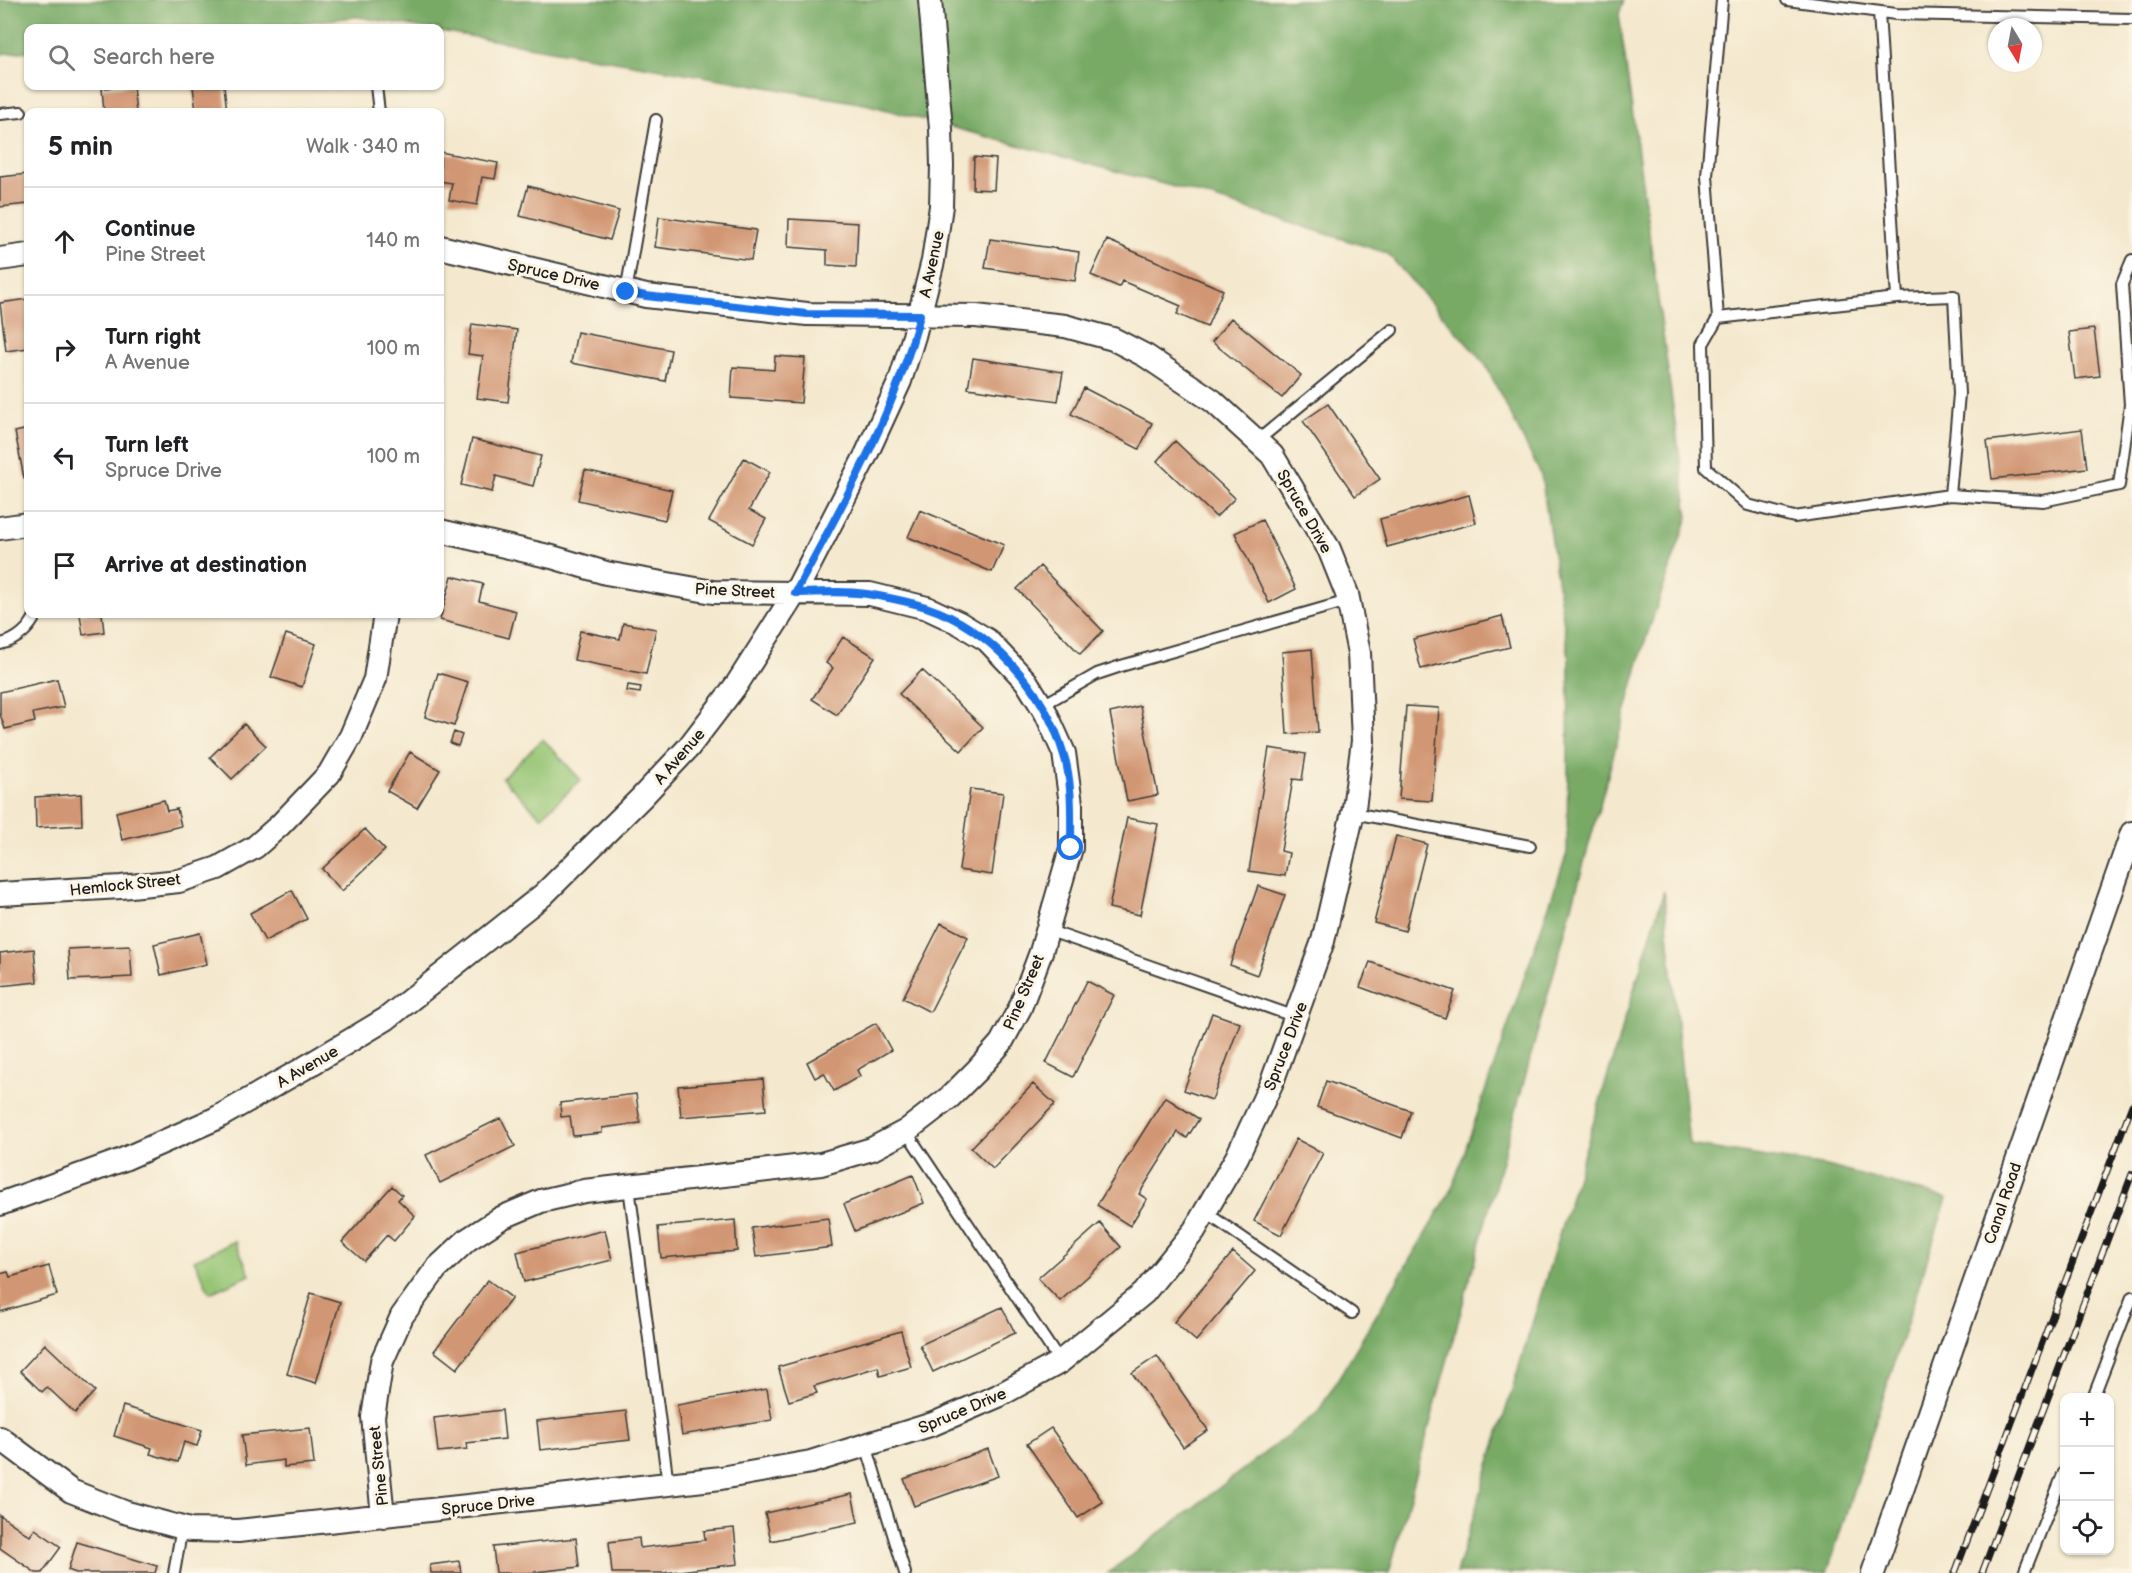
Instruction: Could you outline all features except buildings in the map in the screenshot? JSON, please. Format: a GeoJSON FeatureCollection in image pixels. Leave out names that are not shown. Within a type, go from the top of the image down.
{"type":"FeatureCollection","features":[{"type":"Feature","properties":{"kind":"street","name":"A Avenue"},"geometry":{"type":"LineString","coordinates":[[0,1204],[122,1161],[215,1119],[301,1070],[395,1012],[543,894],[641,798],[688,748],[737,684],[795,593],[866,455],[900,381],[920,315],[939,231],[942,166],[930,0]]}},
{"type":"Feature","properties":{"kind":"street","name":"Spruce Drive"},"geometry":{"type":"LineString","coordinates":[[0,1438],[71,1491],[124,1512],[190,1530],[238,1531],[721,1478],[811,1462],[933,1424],[998,1396],[1060,1362],[1144,1293],[1194,1231],[1242,1147],[1272,1082],[1297,1017],[1323,941],[1353,813],[1363,741],[1359,653],[1348,601],[1329,549],[1272,455],[1213,401],[1146,356],[1113,339],[1065,326],[976,316],[807,314],[646,296],[444,251]]}},
{"type":"Feature","properties":{"kind":"street"},"geometry":{"type":"LineString","coordinates":[[0,259],[24,256]]}},
{"type":"Feature","properties":{"kind":"street"},"geometry":{"type":"LineString","coordinates":[[0,528],[24,525]]}},
{"type":"Feature","properties":{"kind":"street","name":"Pine Street"},"geometry":{"type":"LineString","coordinates":[[383,1516],[373,1417],[382,1361],[402,1316],[436,1269],[467,1240],[501,1218],[541,1201],[584,1191],[821,1164],[872,1149],[906,1131],[950,1098],[1001,1043],[1020,1008],[1047,930],[1071,848],[1071,804],[1064,753],[1041,705],[1026,681],[987,640],[959,623],[927,608],[870,594],[713,592],[606,573],[552,557],[444,532]]}},
{"type":"Feature","properties":{"kind":"street","name":"Hemlock Street"},"geometry":{"type":"LineString","coordinates":[[0,894],[122,887],[179,881],[218,868],[255,847],[280,825],[329,774],[351,736],[375,679],[384,618]]}},
{"type":"Feature","properties":{"kind":"street","name":"Canal Road"},"geometry":{"type":"LineString","coordinates":[[1873,1573],[2132,833]]}},
{"type":"Feature","properties":{"kind":"lane"},"geometry":{"type":"LineString","coordinates":[[1722,0],[1707,176],[1718,318],[1703,344],[1706,468],[1748,505],[1794,517],[1950,495],[2043,501],[2119,485],[2130,405],[2122,284],[2132,260]]}},
{"type":"Feature","properties":{"kind":"lane"},"geometry":{"type":"LineString","coordinates":[[1787,0],[1896,14],[2132,19]]}},
{"type":"Feature","properties":{"kind":"lane"},"geometry":{"type":"LineString","coordinates":[[1879,12],[1897,298]]}},
{"type":"Feature","properties":{"kind":"lane"},"geometry":{"type":"LineString","coordinates":[[376,90],[379,108]]}},
{"type":"Feature","properties":{"kind":"lane"},"geometry":{"type":"LineString","coordinates":[[0,114],[21,112]]}},
{"type":"Feature","properties":{"kind":"lane"},"geometry":{"type":"LineString","coordinates":[[626,292],[656,120]]}},
{"type":"Feature","properties":{"kind":"lane"},"geometry":{"type":"LineString","coordinates":[[1718,318],[1897,298],[1954,296],[1959,394],[1950,495]]}},
{"type":"Feature","properties":{"kind":"lane"},"geometry":{"type":"LineString","coordinates":[[1257,441],[1392,330]]}},
{"type":"Feature","properties":{"kind":"lane"},"geometry":{"type":"LineString","coordinates":[[1041,705],[1097,674],[1113,668],[1348,601]]}},
{"type":"Feature","properties":{"kind":"lane"},"geometry":{"type":"LineString","coordinates":[[0,644],[11,642],[32,624],[34,618]]}},
{"type":"Feature","properties":{"kind":"lane"},"geometry":{"type":"LineString","coordinates":[[1353,813],[1530,846]]}},
{"type":"Feature","properties":{"kind":"lane"},"geometry":{"type":"LineString","coordinates":[[1047,930],[1297,1017]]}},
{"type":"Feature","properties":{"kind":"lane"},"geometry":{"type":"LineString","coordinates":[[906,1131],[1060,1362]]}},
{"type":"Feature","properties":{"kind":"lane"},"geometry":{"type":"LineString","coordinates":[[629,1187],[668,1484]]}},
{"type":"Feature","properties":{"kind":"lane"},"geometry":{"type":"LineString","coordinates":[[1205,1212],[1352,1312]]}},
{"type":"Feature","properties":{"kind":"lane"},"geometry":{"type":"LineString","coordinates":[[2095,1393],[2132,1297]]}},
{"type":"Feature","properties":{"kind":"lane"},"geometry":{"type":"LineString","coordinates":[[866,1445],[905,1573]]}},
{"type":"Feature","properties":{"kind":"lane"},"geometry":{"type":"LineString","coordinates":[[2024,1573],[2060,1482]]}},
{"type":"Feature","properties":{"kind":"lane"},"geometry":{"type":"LineString","coordinates":[[174,1573],[182,1527]]}},
{"type":"Feature","properties":{"kind":"green space"},"geometry":{"type":"Polygon","coordinates":[[[0,0],[1624,0],[1619,14],[1688,517],[1644,644],[1389,1573],[1108,1573],[1318,1412],[1451,1191],[1567,853],[1569,657],[1541,475],[1485,364],[1387,253],[1193,192],[865,104],[444,32],[444,24],[400,24],[357,17],[287,24],[24,24],[24,51],[0,54],[0,0]]]}},
{"type":"Feature","properties":{"kind":"green space"},"geometry":{"type":"Polygon","coordinates":[[[543,739],[581,780],[541,817],[502,778],[543,739]]]}},
{"type":"Feature","properties":{"kind":"green space"},"geometry":{"type":"Polygon","coordinates":[[[1664,891],[1689,1145],[1827,1166],[1947,1198],[1827,1573],[1456,1573],[1664,891]]]}},
{"type":"Feature","properties":{"kind":"green space"},"geometry":{"type":"Polygon","coordinates":[[[235,1241],[250,1275],[210,1293],[194,1260],[235,1241]]]}},
{"type":"Feature","properties":{"kind":"railway"},"geometry":{"type":"LineString","coordinates":[[1955,1573],[2132,1105]]}},
{"type":"Feature","properties":{"kind":"railway"},"geometry":{"type":"LineString","coordinates":[[1982,1573],[2132,1174]]}},
{"type":"Feature","properties":{"kind":"route"},"geometry":{"type":"LineString","coordinates":[[626,292],[807,314],[920,315],[900,381],[866,455],[795,593],[870,594],[927,608],[959,623],[987,640],[1026,681],[1047,714],[1064,753],[1071,804],[1071,848]]}}]}
